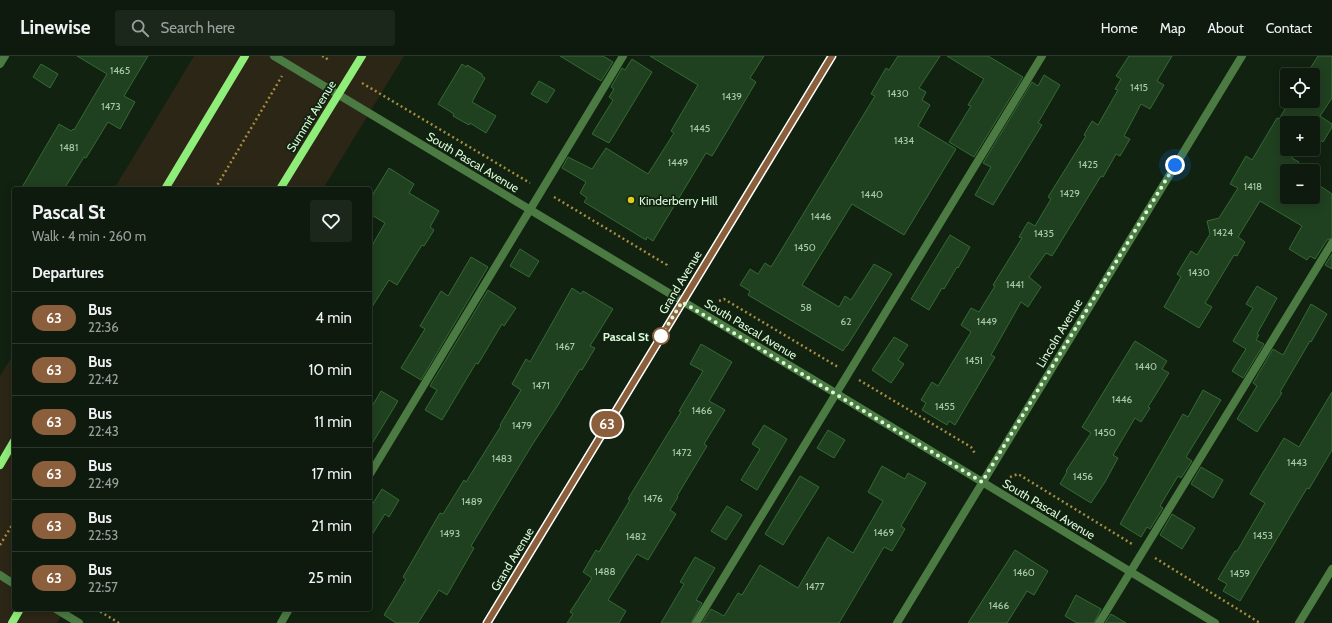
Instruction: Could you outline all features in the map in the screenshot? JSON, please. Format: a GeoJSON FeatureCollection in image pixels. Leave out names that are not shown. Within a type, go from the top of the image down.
{"type":"FeatureCollection","features":[{"type":"Feature","properties":{"kind":"main road"},"geometry":{"type":"LineString","coordinates":[[167,187],[245,56]]}},
{"type":"Feature","properties":{"kind":"main road","name":"Summit Avenue"},"geometry":{"type":"LineString","coordinates":[[281,187],[362,56]]}},
{"type":"Feature","properties":{"kind":"main road","name":"Grand Avenue"},"geometry":{"type":"LineString","coordinates":[[487,623],[832,56]]}},
{"type":"Feature","properties":{"kind":"main road"},"geometry":{"type":"LineString","coordinates":[[0,465],[12,444]]}},
{"type":"Feature","properties":{"kind":"main road"},"geometry":{"type":"LineString","coordinates":[[12,623],[19,611]]}},
{"type":"Feature","properties":{"kind":"street"},"geometry":{"type":"LineString","coordinates":[[0,64],[5,56]]}},
{"type":"Feature","properties":{"kind":"street","name":"South Pascal Avenue"},"geometry":{"type":"LineString","coordinates":[[274,56],[1215,623]]}},
{"type":"Feature","properties":{"kind":"street"},"geometry":{"type":"LineString","coordinates":[[372,471],[623,56]]}},
{"type":"Feature","properties":{"kind":"street"},"geometry":{"type":"LineString","coordinates":[[696,623],[1042,56]]}},
{"type":"Feature","properties":{"kind":"street","name":"Lincoln Avenue"},"geometry":{"type":"LineString","coordinates":[[897,623],[1242,56]]}},
{"type":"Feature","properties":{"kind":"street"},"geometry":{"type":"LineString","coordinates":[[1099,623],[1332,243]]}},
{"type":"Feature","properties":{"kind":"street"},"geometry":{"type":"LineString","coordinates":[[1299,623],[1332,569]]}},
{"type":"Feature","properties":{"kind":"street"},"geometry":{"type":"LineString","coordinates":[[0,575],[12,583]]}},
{"type":"Feature","properties":{"kind":"street"},"geometry":{"type":"LineString","coordinates":[[59,611],[79,623]]}},
{"type":"Feature","properties":{"kind":"street"},"geometry":{"type":"LineString","coordinates":[[281,623],[288,611]]}},
{"type":"Feature","properties":{"kind":"path"},"geometry":{"type":"LineString","coordinates":[[322,56],[326,57],[328,61]]}},
{"type":"Feature","properties":{"kind":"path"},"geometry":{"type":"LineString","coordinates":[[216,187],[289,65]]}},
{"type":"Feature","properties":{"kind":"path"},"geometry":{"type":"LineString","coordinates":[[362,83],[667,265],[668,268]]}},
{"type":"Feature","properties":{"kind":"path"},"geometry":{"type":"LineString","coordinates":[[0,545],[12,525]]}},
{"type":"Feature","properties":{"kind":"path"},"geometry":{"type":"LineString","coordinates":[[99,611],[119,623]]}},
{"type":"Feature","properties":{"kind":"shaded area"},"geometry":{"type":"Polygon","coordinates":[[[194,56],[404,56],[324,187],[115,187],[194,56]]]}},
{"type":"Feature","properties":{"kind":"shaded area"},"geometry":{"type":"Polygon","coordinates":[[[12,356],[12,611],[65,611],[57,623],[0,623],[0,376],[12,356]]]}},
{"type":"Feature","properties":{"kind":"building"},"geometry":{"type":"Polygon","coordinates":[[[77,56],[148,56],[124,96],[135,102],[120,129],[108,122],[86,158],[84,157],[65,187],[22,187],[59,124],[71,131],[73,129],[74,130],[107,74],[77,56]]]}},
{"type":"Feature","properties":{"kind":"building"},"geometry":{"type":"Polygon","coordinates":[[[560,56],[603,56],[613,62],[601,81],[560,56]]]}},
{"type":"Feature","properties":{"kind":"building"},"geometry":{"type":"Polygon","coordinates":[[[650,56],[764,56],[750,78],[756,82],[712,156],[706,153],[653,241],[647,237],[646,240],[584,202],[587,198],[580,193],[586,182],[562,168],[568,157],[592,169],[606,148],[648,174],[674,133],[671,131],[698,85],[650,56]]]}},
{"type":"Feature","properties":{"kind":"building"},"geometry":{"type":"Polygon","coordinates":[[[898,56],[940,56],[919,88],[926,92],[922,100],[930,105],[918,126],[956,149],[904,235],[852,204],[802,285],[839,307],[845,296],[851,300],[874,264],[892,274],[843,351],[748,295],[750,291],[740,285],[750,269],[758,274],[765,263],[771,267],[875,96],[871,94],[886,68],[889,70],[898,56]]]}},
{"type":"Feature","properties":{"kind":"building"},"geometry":{"type":"Polygon","coordinates":[[[947,56],[988,56],[1023,77],[974,157],[949,142],[971,106],[968,105],[984,79],[947,56]]]}},
{"type":"Feature","properties":{"kind":"building"},"geometry":{"type":"Polygon","coordinates":[[[1129,56],[1172,56],[1157,81],[1164,85],[1150,109],[1141,104],[1124,136],[1130,139],[1120,156],[1116,154],[1103,177],[1101,176],[1052,256],[1046,253],[1029,277],[1041,287],[1028,307],[1021,302],[991,355],[995,357],[955,425],[949,421],[947,425],[922,410],[926,403],[921,400],[932,382],[938,386],[971,332],[961,325],[971,308],[979,312],[995,286],[993,285],[1022,238],[1019,237],[1028,222],[1035,226],[1051,199],[1048,197],[1086,136],[1084,135],[1092,121],[1098,125],[1118,90],[1115,89],[1121,79],[1116,76],[1129,56]]]}},
{"type":"Feature","properties":{"kind":"building"},"geometry":{"type":"Polygon","coordinates":[[[1318,56],[1332,56],[1332,98],[1320,116],[1281,116],[1286,108],[1320,108],[1320,68],[1310,68],[1318,56]]]}},
{"type":"Feature","properties":{"kind":"building"},"geometry":{"type":"Polygon","coordinates":[[[632,59],[652,72],[609,143],[592,134],[613,100],[609,97],[614,89],[611,87],[622,68],[625,70],[632,59]]]}},
{"type":"Feature","properties":{"kind":"building"},"geometry":{"type":"Polygon","coordinates":[[[41,64],[58,74],[50,88],[33,77],[41,64]]]}},
{"type":"Feature","properties":{"kind":"building"},"geometry":{"type":"Polygon","coordinates":[[[462,64],[466,67],[467,65],[482,74],[485,78],[472,102],[496,116],[486,133],[470,123],[469,125],[453,116],[454,114],[438,104],[462,64]]]}},
{"type":"Feature","properties":{"kind":"building"},"geometry":{"type":"Polygon","coordinates":[[[1044,75],[1060,85],[1038,123],[1042,125],[993,205],[975,195],[991,167],[983,163],[1032,82],[1038,86],[1044,75]]]}},
{"type":"Feature","properties":{"kind":"building"},"geometry":{"type":"Polygon","coordinates":[[[539,81],[555,90],[547,103],[531,94],[539,81]]]}},
{"type":"Feature","properties":{"kind":"building"},"geometry":{"type":"Polygon","coordinates":[[[1320,116],[1332,124],[1332,127],[1323,142],[1320,140],[1320,116]]]}},
{"type":"Feature","properties":{"kind":"building"},"geometry":{"type":"Polygon","coordinates":[[[1280,117],[1280,156],[1293,156],[1292,158],[1299,162],[1298,164],[1280,164],[1280,204],[1320,204],[1320,186],[1332,194],[1332,238],[1327,240],[1315,259],[1310,256],[1307,260],[1289,249],[1302,226],[1260,201],[1238,237],[1245,242],[1237,256],[1234,255],[1205,303],[1212,307],[1199,328],[1164,307],[1181,277],[1177,274],[1191,251],[1197,255],[1210,234],[1207,221],[1219,218],[1238,188],[1230,184],[1246,156],[1252,160],[1277,118],[1279,119],[1280,117]]]}},
{"type":"Feature","properties":{"kind":"building"},"geometry":{"type":"Polygon","coordinates":[[[389,168],[414,184],[409,193],[439,211],[430,227],[434,230],[424,246],[422,245],[397,285],[389,280],[372,307],[372,246],[385,223],[372,215],[372,196],[389,168]]]}},
{"type":"Feature","properties":{"kind":"building"},"geometry":{"type":"Polygon","coordinates":[[[950,235],[970,247],[958,268],[957,267],[944,289],[942,288],[929,310],[911,299],[950,235]]]}},
{"type":"Feature","properties":{"kind":"building"},"geometry":{"type":"Polygon","coordinates":[[[520,249],[539,261],[529,277],[510,266],[520,249]]]}},
{"type":"Feature","properties":{"kind":"building"},"geometry":{"type":"Polygon","coordinates":[[[1332,254],[1332,269],[1325,265],[1332,254]]]}},
{"type":"Feature","properties":{"kind":"building"},"geometry":{"type":"Polygon","coordinates":[[[471,257],[488,267],[421,380],[401,368],[425,329],[420,326],[441,291],[448,296],[471,257]]]}},
{"type":"Feature","properties":{"kind":"building"},"geometry":{"type":"Polygon","coordinates":[[[1257,286],[1277,298],[1257,334],[1259,335],[1256,340],[1264,344],[1243,378],[1232,371],[1246,349],[1233,341],[1253,308],[1246,304],[1257,286]]]}},
{"type":"Feature","properties":{"kind":"building"},"geometry":{"type":"Polygon","coordinates":[[[572,288],[581,294],[583,291],[613,309],[590,346],[595,348],[532,445],[471,546],[474,548],[447,595],[439,590],[418,623],[396,623],[384,615],[406,579],[403,577],[440,513],[443,514],[464,480],[466,482],[501,426],[500,425],[521,390],[512,384],[526,359],[530,362],[572,288]]]}},
{"type":"Feature","properties":{"kind":"building"},"geometry":{"type":"Polygon","coordinates":[[[488,290],[516,308],[504,326],[502,324],[478,364],[476,363],[442,420],[425,410],[437,390],[430,386],[488,290]]]}},
{"type":"Feature","properties":{"kind":"building"},"geometry":{"type":"Polygon","coordinates":[[[1311,304],[1327,314],[1280,392],[1282,393],[1257,432],[1237,419],[1257,386],[1253,383],[1273,349],[1283,355],[1311,304]]]}},
{"type":"Feature","properties":{"kind":"building"},"geometry":{"type":"Polygon","coordinates":[[[894,337],[908,345],[898,360],[904,364],[891,383],[872,370],[894,337]]]}},
{"type":"Feature","properties":{"kind":"building"},"geometry":{"type":"Polygon","coordinates":[[[1135,341],[1167,361],[1162,369],[1169,373],[1148,407],[1150,408],[1141,422],[1135,418],[1113,455],[1118,458],[1105,482],[1091,503],[1060,484],[1067,472],[1066,471],[1091,433],[1082,427],[1135,341]]]}},
{"type":"Feature","properties":{"kind":"building"},"geometry":{"type":"Polygon","coordinates":[[[701,344],[732,362],[709,401],[725,410],[704,444],[707,446],[670,510],[676,514],[648,560],[637,554],[608,600],[626,611],[619,623],[567,623],[573,614],[570,612],[592,578],[583,572],[596,550],[599,552],[630,500],[628,499],[681,412],[679,411],[703,371],[690,364],[701,344]]]}},
{"type":"Feature","properties":{"kind":"building"},"geometry":{"type":"Polygon","coordinates":[[[1203,390],[1221,400],[1186,457],[1192,461],[1181,478],[1178,476],[1160,506],[1163,508],[1150,529],[1147,527],[1141,537],[1120,524],[1183,414],[1188,417],[1203,390]]]}},
{"type":"Feature","properties":{"kind":"building"},"geometry":{"type":"Polygon","coordinates":[[[381,391],[398,401],[372,444],[372,407],[381,391]]]}},
{"type":"Feature","properties":{"kind":"building"},"geometry":{"type":"Polygon","coordinates":[[[1332,392],[1332,450],[1309,489],[1307,488],[1240,601],[1223,591],[1227,584],[1218,579],[1235,551],[1237,551],[1265,503],[1250,494],[1284,438],[1299,447],[1332,392]]]}},
{"type":"Feature","properties":{"kind":"building"},"geometry":{"type":"Polygon","coordinates":[[[764,425],[787,439],[757,490],[741,480],[760,449],[752,444],[764,425]]]}},
{"type":"Feature","properties":{"kind":"building"},"geometry":{"type":"Polygon","coordinates":[[[828,430],[845,440],[834,458],[817,448],[828,430]]]}},
{"type":"Feature","properties":{"kind":"building"},"geometry":{"type":"Polygon","coordinates":[[[882,466],[905,479],[908,473],[926,483],[901,526],[905,529],[892,551],[884,547],[839,623],[702,623],[711,609],[724,616],[738,593],[742,595],[760,565],[798,588],[828,537],[853,553],[883,501],[868,492],[882,466]]]}},
{"type":"Feature","properties":{"kind":"building"},"geometry":{"type":"Polygon","coordinates":[[[1201,467],[1223,480],[1213,498],[1191,484],[1201,467]]]}},
{"type":"Feature","properties":{"kind":"building"},"geometry":{"type":"Polygon","coordinates":[[[800,476],[819,487],[783,545],[765,534],[800,476]]]}},
{"type":"Feature","properties":{"kind":"building"},"geometry":{"type":"Polygon","coordinates":[[[382,489],[399,500],[389,517],[385,514],[372,535],[372,505],[382,489]]]}},
{"type":"Feature","properties":{"kind":"building"},"geometry":{"type":"Polygon","coordinates":[[[727,506],[742,515],[726,540],[711,531],[727,506]]]}},
{"type":"Feature","properties":{"kind":"building"},"geometry":{"type":"Polygon","coordinates":[[[1172,514],[1195,528],[1182,549],[1160,535],[1172,514]]]}},
{"type":"Feature","properties":{"kind":"building"},"geometry":{"type":"Polygon","coordinates":[[[1015,550],[1048,571],[1034,595],[1027,591],[1007,623],[968,623],[1015,550]]]}},
{"type":"Feature","properties":{"kind":"building"},"geometry":{"type":"Polygon","coordinates":[[[695,557],[715,568],[696,600],[702,603],[691,623],[661,623],[684,584],[680,582],[695,557]]]}},
{"type":"Feature","properties":{"kind":"building"},"geometry":{"type":"Polygon","coordinates":[[[1076,595],[1101,609],[1094,623],[1077,623],[1065,616],[1076,595]]]}},
{"type":"Feature","properties":{"kind":"building"},"geometry":{"type":"Polygon","coordinates":[[[1111,614],[1126,623],[1105,623],[1111,614]]]}},
{"type":"Feature","properties":{"kind":"bus line","name":"63"},"geometry":{"type":"LineString","coordinates":[[487,623],[832,56]]}},
{"type":"Feature","properties":{"kind":"place","name":"Kinderberry Hill"},"geometry":{"type":"Point","coordinates":[631,200]}},
{"type":"Feature","properties":{"kind":"place","name":"Pascal St"},"geometry":{"type":"Point","coordinates":[661,336]}},
{"type":"Feature","properties":{"kind":"route"},"geometry":{"type":"LineString","coordinates":[[661,336],[682,302],[982,482],[1175,165]]}}]}
